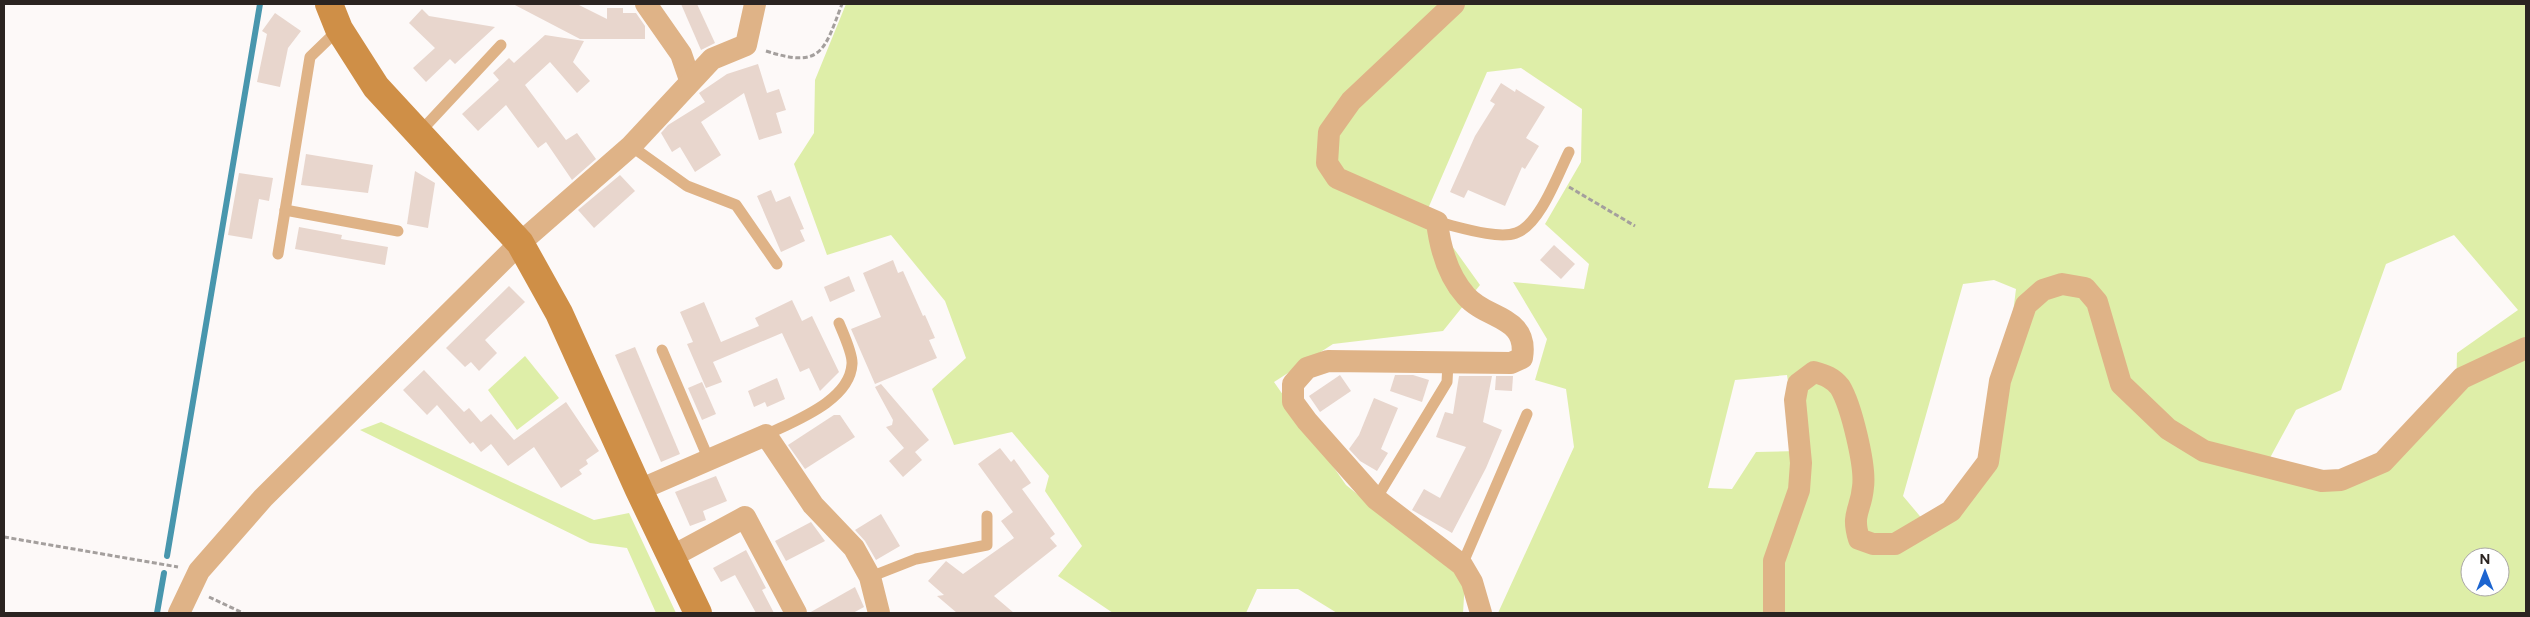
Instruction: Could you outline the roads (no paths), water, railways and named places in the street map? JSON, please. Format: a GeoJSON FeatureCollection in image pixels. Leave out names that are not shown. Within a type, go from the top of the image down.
{"type":"FeatureCollection","features":[{"type":"Feature","properties":{"kind":"street"},"geometry":{"type":"LineString","coordinates":[[329,4],[339,29],[376,87],[520,243],[559,313],[639,490],[698,613]]}},
{"type":"Feature","properties":{"kind":"street"},"geometry":{"type":"LineString","coordinates":[[646,4],[681,54],[690,80]]}},
{"type":"Feature","properties":{"kind":"street"},"geometry":{"type":"LineString","coordinates":[[179,613],[194,580],[263,498],[520,243],[631,146],[690,80],[712,59],[746,45],[755,4]]}},
{"type":"Feature","properties":{"kind":"street"},"geometry":{"type":"LineString","coordinates":[[1454,4],[1351,101],[1329,132],[1327,163],[1337,178],[1437,222],[1440,242],[1455,281],[1467,298],[1517,330],[1524,344],[1522,358],[1511,363],[1328,361],[1306,368],[1294,384],[1294,402],[1307,422],[1376,499],[1462,565],[1472,582],[1481,613]]}},
{"type":"Feature","properties":{"kind":"street"},"geometry":{"type":"LineString","coordinates":[[1774,613],[1774,561],[1799,490],[1801,462],[1794,400],[1798,384],[1814,372],[1828,376],[1840,388],[1860,446],[1863,487],[1854,523],[1859,539],[1873,544],[1895,544],[1952,511],[1988,462],[2000,381],[2026,304],[2043,290],[2062,284],[2084,288],[2097,302],[2122,384],[2168,429],[2204,451],[2322,481],[2341,480],[2382,462],[2462,378],[2526,348]]}},
{"type":"Feature","properties":{"kind":"street"},"geometry":{"type":"LineString","coordinates":[[639,490],[766,435],[813,505],[854,548],[870,577],[879,613]]}},
{"type":"Feature","properties":{"kind":"street"},"geometry":{"type":"LineString","coordinates":[[671,557],[745,517],[796,613]]}},
{"type":"Feature","properties":{"kind":"lane"},"geometry":{"type":"LineString","coordinates":[[278,254],[310,58],[339,29]]}},
{"type":"Feature","properties":{"kind":"lane"},"geometry":{"type":"LineString","coordinates":[[418,133],[501,45]]}},
{"type":"Feature","properties":{"kind":"lane"},"geometry":{"type":"LineString","coordinates":[[631,146],[687,186],[736,205],[777,264]]}},
{"type":"Feature","properties":{"kind":"lane"},"geometry":{"type":"LineString","coordinates":[[1437,222],[1497,235],[1516,234],[1534,222],[1569,152]]}},
{"type":"Feature","properties":{"kind":"lane"},"geometry":{"type":"LineString","coordinates":[[286,210],[398,231]]}},
{"type":"Feature","properties":{"kind":"lane"},"geometry":{"type":"LineString","coordinates":[[766,435],[829,403],[846,382],[852,363],[839,323]]}},
{"type":"Feature","properties":{"kind":"lane"},"geometry":{"type":"LineString","coordinates":[[662,350],[709,460]]}},
{"type":"Feature","properties":{"kind":"lane"},"geometry":{"type":"LineString","coordinates":[[1376,499],[1447,382],[1448,362]]}},
{"type":"Feature","properties":{"kind":"lane"},"geometry":{"type":"LineString","coordinates":[[1462,565],[1527,414]]}},
{"type":"Feature","properties":{"kind":"lane"},"geometry":{"type":"LineString","coordinates":[[870,577],[916,559],[987,545],[987,516]]}},
{"type":"Feature","properties":{"kind":"waterway"},"geometry":{"type":"LineString","coordinates":[[167,556],[260,4]]}},
{"type":"Feature","properties":{"kind":"waterway"},"geometry":{"type":"LineString","coordinates":[[157,613],[164,573]]}}]}
